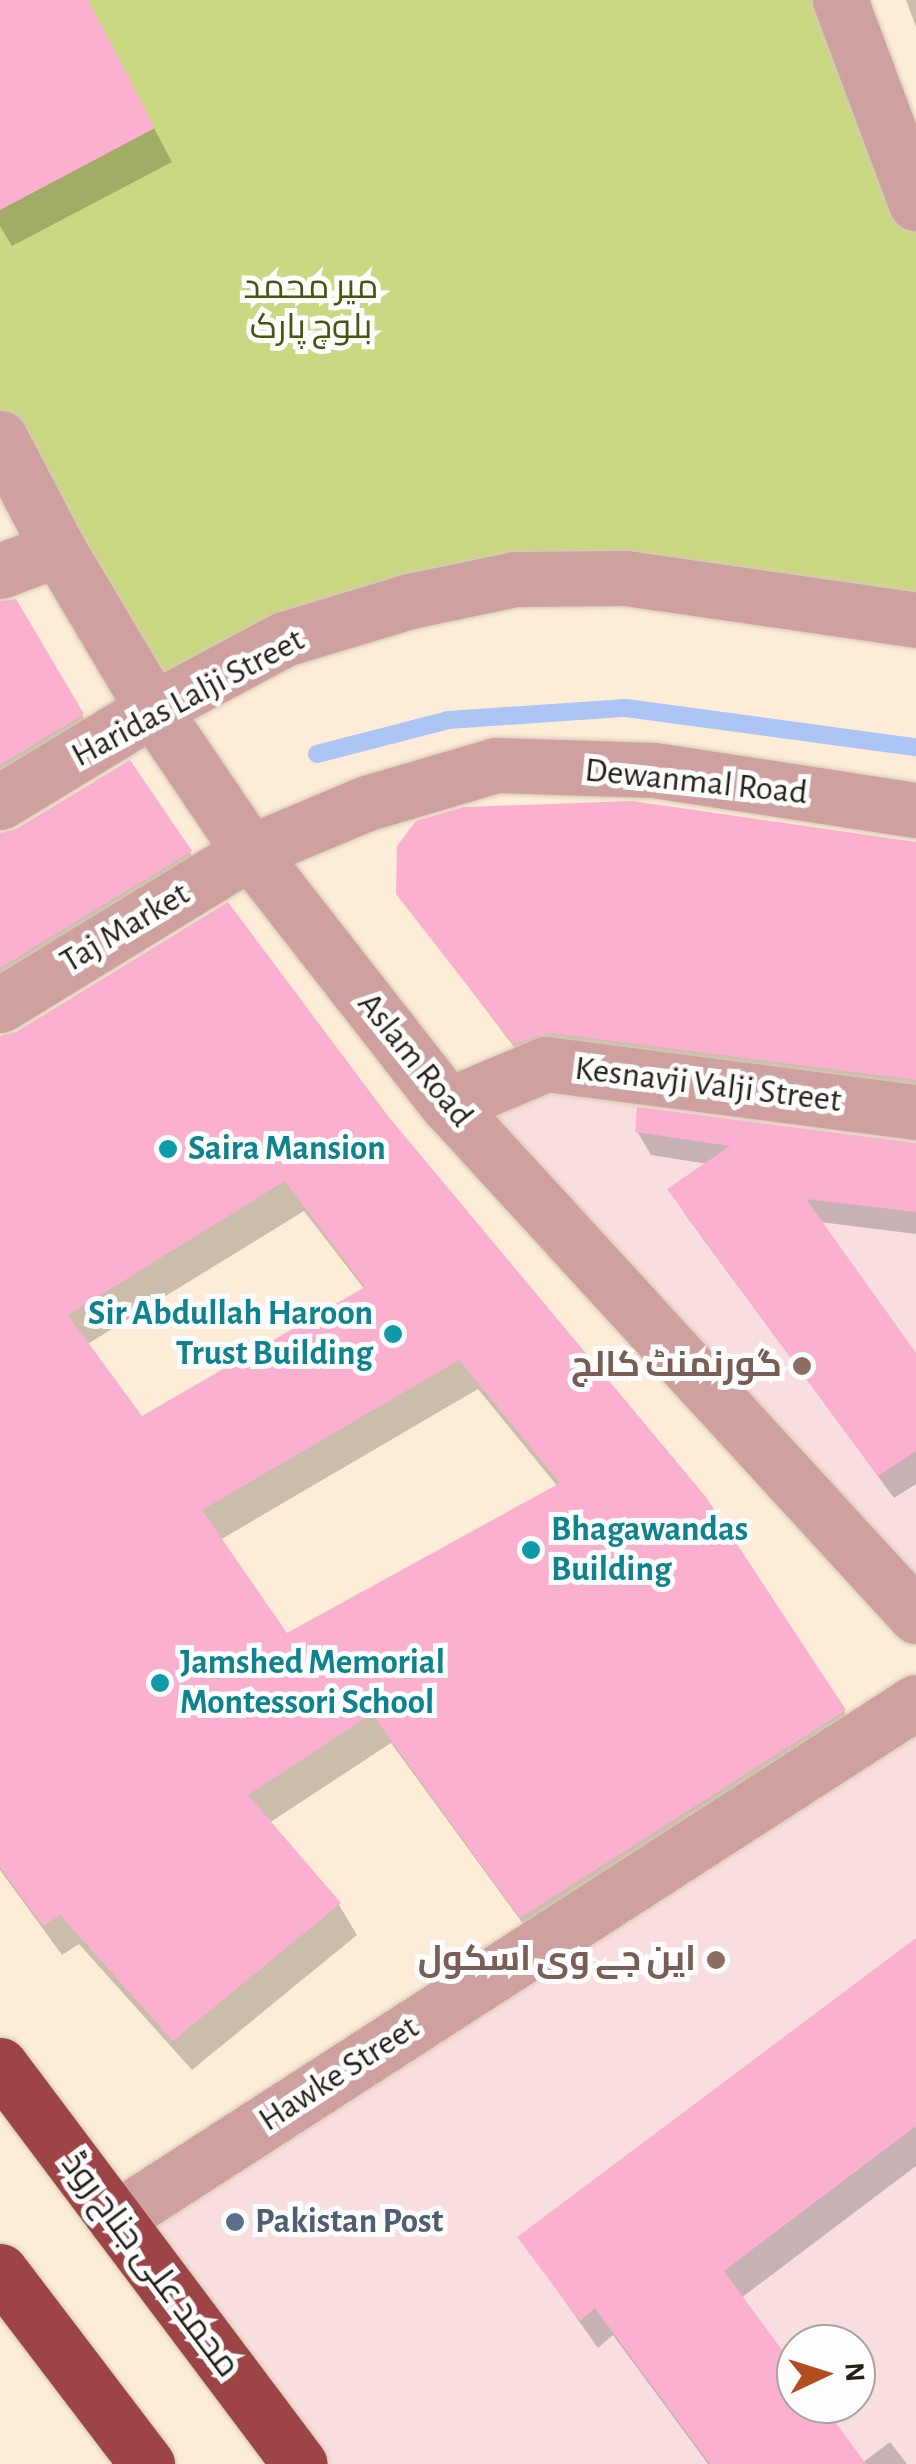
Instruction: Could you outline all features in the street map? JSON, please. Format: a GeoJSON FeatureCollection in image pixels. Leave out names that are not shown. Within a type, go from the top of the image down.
{"type":"FeatureCollection","features":[{"type":"Feature","properties":{"kind":"highway","name":"محمد علی جناح روڈ"},"geometry":{"type":"LineString","coordinates":[[0,2065],[300,2464]]}},
{"type":"Feature","properties":{"kind":"highway"},"geometry":{"type":"LineString","coordinates":[[0,2271],[147,2464]]}},
{"type":"Feature","properties":{"kind":"street"},"geometry":{"type":"LineString","coordinates":[[840,0],[916,204]]}},
{"type":"Feature","properties":{"kind":"street","name":"Aslam Road"},"geometry":{"type":"LineString","coordinates":[[0,438],[58,549],[153,710],[250,852],[448,1105],[916,1616]]}},
{"type":"Feature","properties":{"kind":"street"},"geometry":{"type":"LineString","coordinates":[[0,571],[58,549]]}},
{"type":"Feature","properties":{"kind":"street","name":"Haridas Lalji Street"},"geometry":{"type":"LineString","coordinates":[[0,802],[153,710],[284,639],[410,601],[515,580],[626,578],[916,620]]}},
{"type":"Feature","properties":{"kind":"street","name":"Dewanmal Road"},"geometry":{"type":"LineString","coordinates":[[250,852],[367,803],[496,765],[654,770],[916,810]]}},
{"type":"Feature","properties":{"kind":"street","name":"Taj Market"},"geometry":{"type":"LineString","coordinates":[[0,1004],[250,852]]}},
{"type":"Feature","properties":{"kind":"street","name":"Kesnavji Valji Street"},"geometry":{"type":"LineString","coordinates":[[448,1105],[546,1064],[916,1112]]}},
{"type":"Feature","properties":{"kind":"street","name":"Hawke Street"},"geometry":{"type":"LineString","coordinates":[[116,2219],[916,1702]]}},
{"type":"Feature","properties":{"kind":"shaded area","name":"گورنمنٹ کالج"},"geometry":{"type":"Polygon","coordinates":[[[534,1069],[916,1116],[916,1616],[448,1105],[534,1069]]]}},
{"type":"Feature","properties":{"kind":"shaded area","name":"این جے وی اسکول"},"geometry":{"type":"Polygon","coordinates":[[[916,1702],[916,2464],[300,2464],[115,2219],[916,1702]]]}},
{"type":"Feature","properties":{"kind":"green space","name":"میر محمد بلوچ پارک"},"geometry":{"type":"Polygon","coordinates":[[[0,0],[840,0],[916,203],[916,620],[515,579],[153,709],[0,438],[0,0]]]}},
{"type":"Feature","properties":{"kind":"building"},"geometry":{"type":"Polygon","coordinates":[[[0,0],[88,0],[155,128],[0,210],[0,0]]]}},
{"type":"Feature","properties":{"kind":"building"},"geometry":{"type":"Polygon","coordinates":[[[16,599],[84,714],[0,765],[0,601],[16,599]]]}},
{"type":"Feature","properties":{"kind":"building"},"geometry":{"type":"Polygon","coordinates":[[[130,760],[192,851],[0,968],[0,833],[16,829],[130,760]]]}},
{"type":"Feature","properties":{"kind":"building"},"geometry":{"type":"Polygon","coordinates":[[[632,801],[916,842],[916,1080],[550,1033],[513,1044],[396,894],[397,846],[416,821],[464,807],[632,801]]]}},
{"type":"Feature","properties":{"kind":"building"},"geometry":{"type":"Polygon","coordinates":[[[228,902],[388,1116],[706,1497],[846,1710],[520,1918],[372,1714],[248,1795],[341,1903],[173,2041],[60,1915],[43,1926],[0,1867],[0,1036],[16,1032],[228,902]],[[285,1181],[68,1315],[142,1416],[365,1287],[285,1181]],[[459,1360],[202,1510],[287,1633],[560,1483],[459,1360]]]}},
{"type":"Feature","properties":{"kind":"building"},"geometry":{"type":"Polygon","coordinates":[[[637,1107],[916,1143],[916,1212],[806,1199],[916,1353],[916,1451],[878,1476],[667,1189],[730,1146],[635,1132],[637,1107]]]}},
{"type":"Feature","properties":{"kind":"building","name":"این جے وی اسکول"},"geometry":{"type":"Polygon","coordinates":[[[916,1938],[916,2126],[724,2271],[776,2342],[776,2424],[837,2424],[866,2464],[710,2464],[595,2308],[580,2321],[517,2237],[916,1938]]]}},
{"type":"Feature","properties":{"kind":"waterway"},"geometry":{"type":"LineString","coordinates":[[317,754],[448,720],[626,708],[916,747]]}},
{"type":"Feature","properties":{"kind":"place","name":"Saira Mansion"},"geometry":{"type":"Point","coordinates":[168,1149]}},
{"type":"Feature","properties":{"kind":"place","name":"Sir Abdullah Haroon Trust Building"},"geometry":{"type":"Point","coordinates":[393,1334]}},
{"type":"Feature","properties":{"kind":"place","name":"گورنمنٹ کالج"},"geometry":{"type":"Point","coordinates":[802,1366]}},
{"type":"Feature","properties":{"kind":"place","name":"Bhagawandas Building"},"geometry":{"type":"Point","coordinates":[531,1550]}},
{"type":"Feature","properties":{"kind":"place","name":"Jamshed Memorial Montessori School"},"geometry":{"type":"Point","coordinates":[160,1683]}},
{"type":"Feature","properties":{"kind":"place","name":"این جے وی اسکول"},"geometry":{"type":"Point","coordinates":[716,1960]}},
{"type":"Feature","properties":{"kind":"place","name":"Pakistan Post"},"geometry":{"type":"Point","coordinates":[235,2222]}}]}
